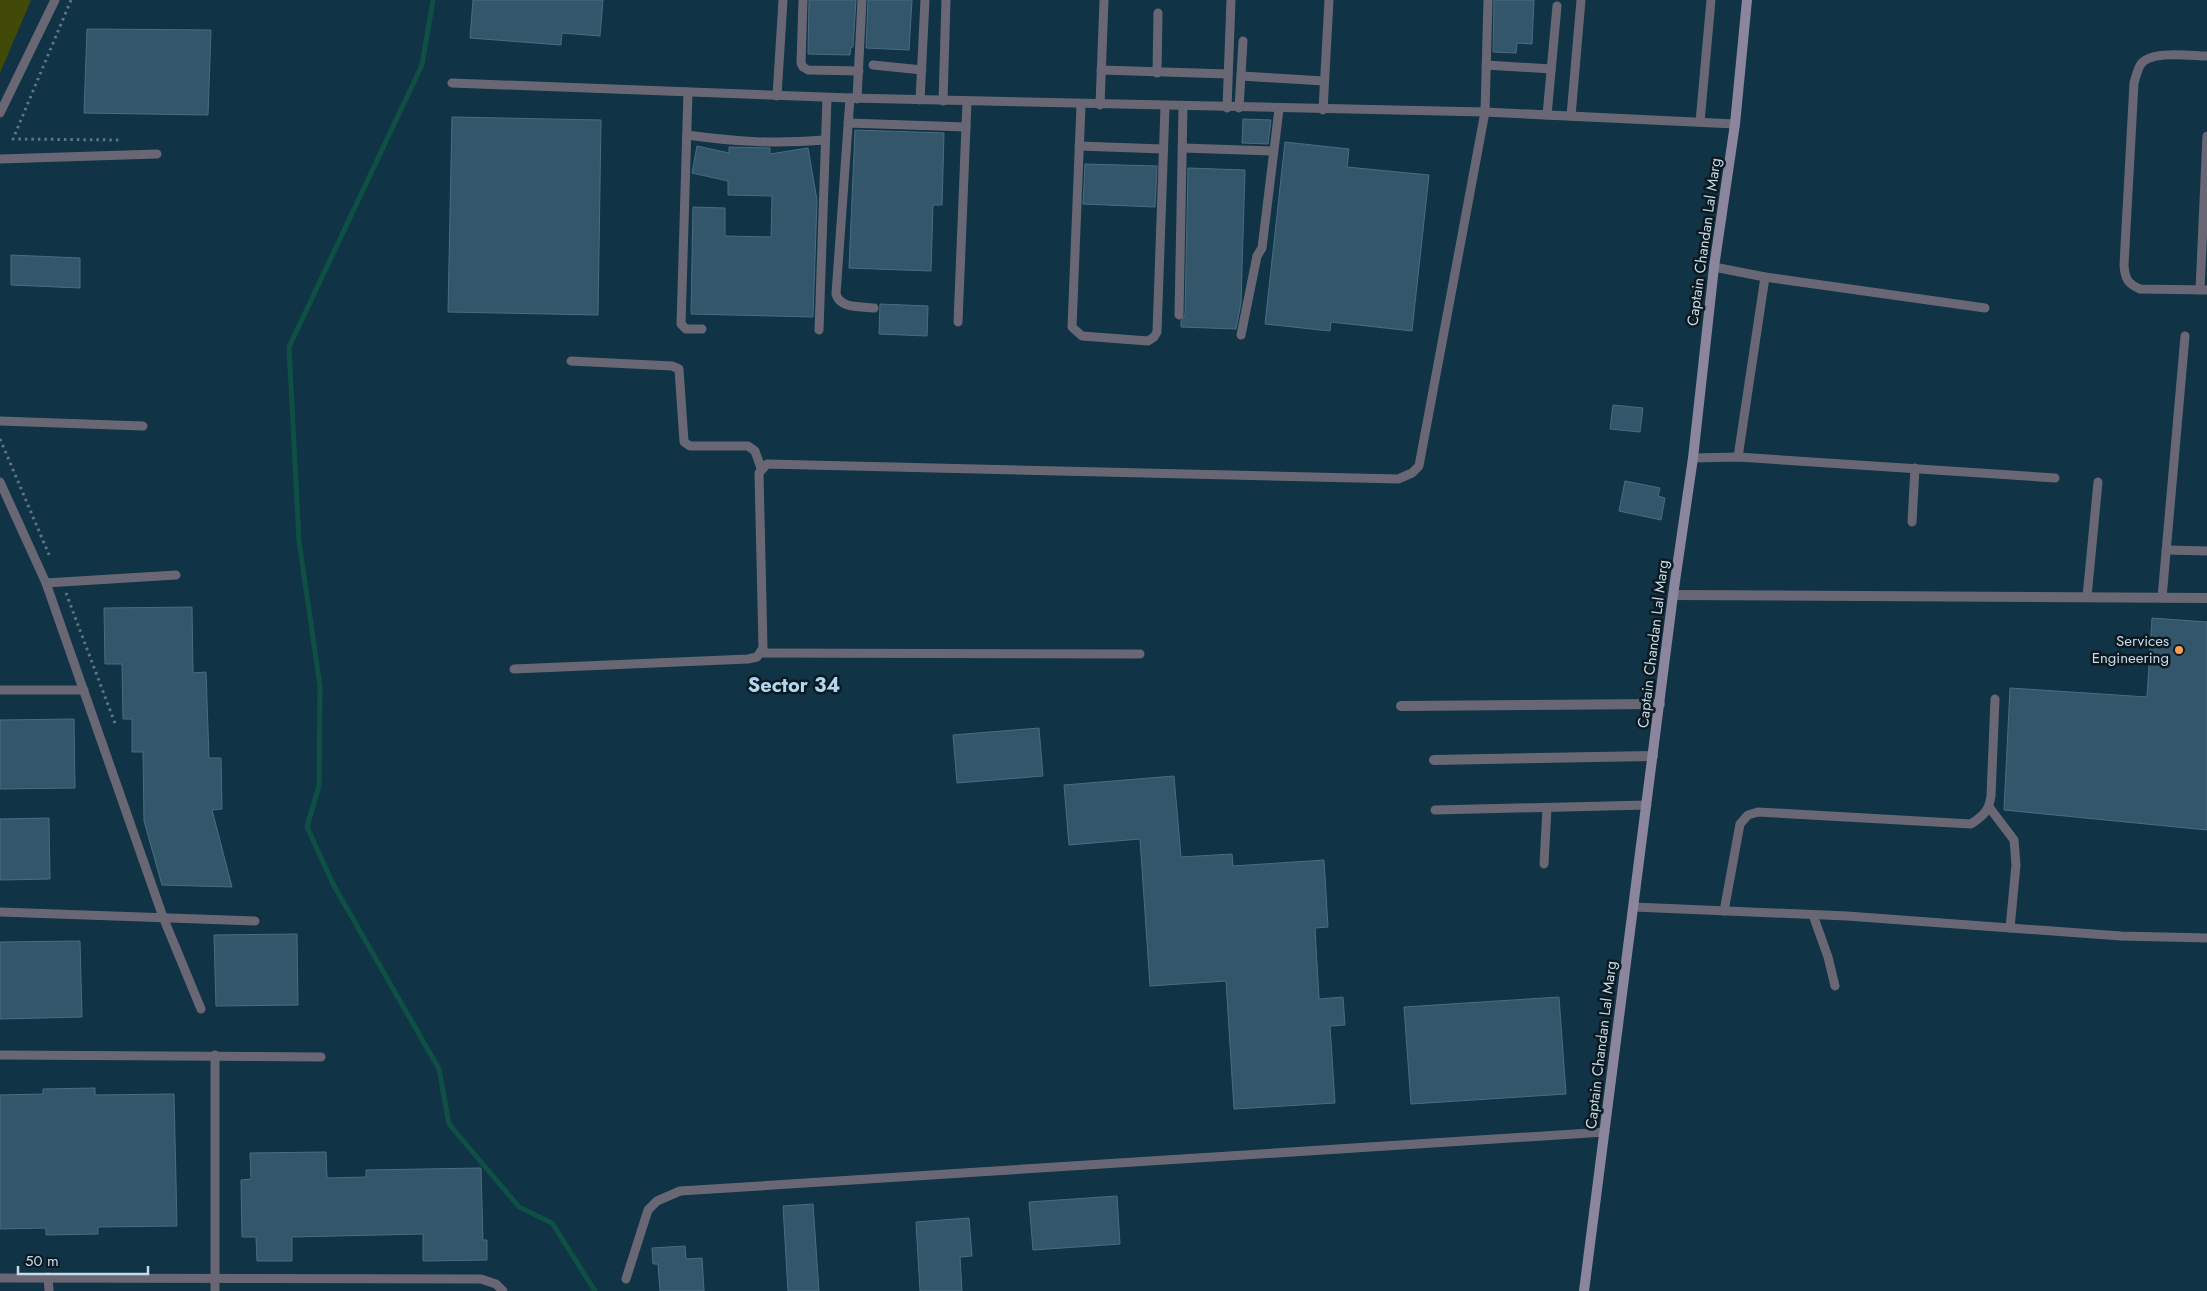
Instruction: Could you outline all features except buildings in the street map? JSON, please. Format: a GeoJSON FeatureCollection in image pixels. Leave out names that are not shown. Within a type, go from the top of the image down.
{"type":"FeatureCollection","features":[{"type":"Feature","properties":{"kind":"street","name":"Captain Chandan Lal Marg"},"geometry":{"type":"LineString","coordinates":[[1584,1291],[1606,1132],[1673,595],[1694,458],[1714,268],[1735,124],[1747,0]]}},
{"type":"Feature","properties":{"kind":"street"},"geometry":{"type":"LineString","coordinates":[[1673,595],[2207,598]]}},
{"type":"Feature","properties":{"kind":"street"},"geometry":{"type":"LineString","coordinates":[[1402,706],[1660,704]]}},
{"type":"Feature","properties":{"kind":"street"},"geometry":{"type":"LineString","coordinates":[[1434,760],[1654,756]]}},
{"type":"Feature","properties":{"kind":"lane"},"geometry":{"type":"LineString","coordinates":[[0,113],[54,0]]}},
{"type":"Feature","properties":{"kind":"lane"},"geometry":{"type":"LineString","coordinates":[[777,96],[783,0]]}},
{"type":"Feature","properties":{"kind":"lane"},"geometry":{"type":"LineString","coordinates":[[803,0],[801,62],[803,67],[808,70],[859,71]]}},
{"type":"Feature","properties":{"kind":"lane"},"geometry":{"type":"LineString","coordinates":[[862,0],[859,71],[848,124],[836,294],[838,299],[844,304],[874,308]]}},
{"type":"Feature","properties":{"kind":"lane"},"geometry":{"type":"LineString","coordinates":[[920,100],[926,0]]}},
{"type":"Feature","properties":{"kind":"lane"},"geometry":{"type":"LineString","coordinates":[[943,101],[946,0]]}},
{"type":"Feature","properties":{"kind":"lane"},"geometry":{"type":"LineString","coordinates":[[1100,105],[1104,0]]}},
{"type":"Feature","properties":{"kind":"lane"},"geometry":{"type":"LineString","coordinates":[[1227,108],[1232,0]]}},
{"type":"Feature","properties":{"kind":"lane"},"geometry":{"type":"LineString","coordinates":[[1323,110],[1329,0]]}},
{"type":"Feature","properties":{"kind":"lane"},"geometry":{"type":"LineString","coordinates":[[760,653],[763,648],[759,473],[767,464],[1398,479],[1406,477],[1419,466],[1485,112],[1488,0]]}},
{"type":"Feature","properties":{"kind":"lane"},"geometry":{"type":"LineString","coordinates":[[1571,116],[1581,0]]}},
{"type":"Feature","properties":{"kind":"lane"},"geometry":{"type":"LineString","coordinates":[[1700,122],[1712,0]]}},
{"type":"Feature","properties":{"kind":"lane"},"geometry":{"type":"LineString","coordinates":[[1547,115],[1557,6]]}},
{"type":"Feature","properties":{"kind":"lane"},"geometry":{"type":"LineString","coordinates":[[1157,73],[1158,13]]}},
{"type":"Feature","properties":{"kind":"lane"},"geometry":{"type":"LineString","coordinates":[[1239,108],[1243,41]]}},
{"type":"Feature","properties":{"kind":"lane"},"geometry":{"type":"LineString","coordinates":[[2207,56],[2156,56],[2146,59],[2140,65],[2134,83],[2124,265],[2125,278],[2131,286],[2140,289],[2204,290],[2207,136]]}},
{"type":"Feature","properties":{"kind":"lane"},"geometry":{"type":"LineString","coordinates":[[873,65],[922,70]]}},
{"type":"Feature","properties":{"kind":"lane"},"geometry":{"type":"LineString","coordinates":[[1486,65],[1551,70]]}},
{"type":"Feature","properties":{"kind":"lane"},"geometry":{"type":"LineString","coordinates":[[1101,70],[1228,74]]}},
{"type":"Feature","properties":{"kind":"lane"},"geometry":{"type":"LineString","coordinates":[[1241,76],[1324,81]]}},
{"type":"Feature","properties":{"kind":"lane"},"geometry":{"type":"LineString","coordinates":[[452,83],[854,99],[1164,107],[1485,112],[1735,124]]}},
{"type":"Feature","properties":{"kind":"lane"},"geometry":{"type":"LineString","coordinates":[[688,92],[681,324],[686,329],[702,329]]}},
{"type":"Feature","properties":{"kind":"lane"},"geometry":{"type":"LineString","coordinates":[[819,330],[827,98]]}},
{"type":"Feature","properties":{"kind":"lane"},"geometry":{"type":"LineString","coordinates":[[958,322],[967,102]]}},
{"type":"Feature","properties":{"kind":"lane"},"geometry":{"type":"LineString","coordinates":[[1081,105],[1072,327],[1082,336],[1148,340],[1154,338],[1157,332],[1164,107]]}},
{"type":"Feature","properties":{"kind":"lane"},"geometry":{"type":"LineString","coordinates":[[1179,315],[1184,107]]}},
{"type":"Feature","properties":{"kind":"lane"},"geometry":{"type":"LineString","coordinates":[[1241,335],[1257,256],[1262,248],[1278,109]]}},
{"type":"Feature","properties":{"kind":"lane"},"geometry":{"type":"LineString","coordinates":[[848,124],[966,128]]}},
{"type":"Feature","properties":{"kind":"lane"},"geometry":{"type":"LineString","coordinates":[[686,134],[737,142],[776,144],[825,140]]}},
{"type":"Feature","properties":{"kind":"lane"},"geometry":{"type":"LineString","coordinates":[[1079,146],[1163,149]]}},
{"type":"Feature","properties":{"kind":"lane"},"geometry":{"type":"LineString","coordinates":[[1183,148],[1274,151]]}},
{"type":"Feature","properties":{"kind":"lane"},"geometry":{"type":"LineString","coordinates":[[0,159],[156,154]]}},
{"type":"Feature","properties":{"kind":"lane"},"geometry":{"type":"LineString","coordinates":[[1714,268],[1985,308]]}},
{"type":"Feature","properties":{"kind":"lane"},"geometry":{"type":"LineString","coordinates":[[1738,456],[1765,277]]}},
{"type":"Feature","properties":{"kind":"lane"},"geometry":{"type":"LineString","coordinates":[[2162,598],[2185,336]]}},
{"type":"Feature","properties":{"kind":"lane"},"geometry":{"type":"LineString","coordinates":[[571,361],[672,366],[679,370],[681,374],[684,442],[690,446],[748,446],[754,451],[762,468]]}},
{"type":"Feature","properties":{"kind":"lane"},"geometry":{"type":"LineString","coordinates":[[0,421],[143,426]]}},
{"type":"Feature","properties":{"kind":"lane"},"geometry":{"type":"LineString","coordinates":[[1694,458],[1738,456],[2055,478]]}},
{"type":"Feature","properties":{"kind":"lane"},"geometry":{"type":"LineString","coordinates":[[1912,522],[1915,468]]}},
{"type":"Feature","properties":{"kind":"lane"},"geometry":{"type":"LineString","coordinates":[[0,482],[46,583],[163,917],[201,1009]]}},
{"type":"Feature","properties":{"kind":"lane"},"geometry":{"type":"LineString","coordinates":[[2087,597],[2098,482]]}},
{"type":"Feature","properties":{"kind":"lane"},"geometry":{"type":"LineString","coordinates":[[2166,550],[2207,552]]}},
{"type":"Feature","properties":{"kind":"lane"},"geometry":{"type":"LineString","coordinates":[[46,583],[176,575]]}},
{"type":"Feature","properties":{"kind":"lane"},"geometry":{"type":"LineString","coordinates":[[514,669],[748,659],[760,653],[1140,654]]}},
{"type":"Feature","properties":{"kind":"lane"},"geometry":{"type":"LineString","coordinates":[[0,690],[84,690]]}},
{"type":"Feature","properties":{"kind":"lane"},"geometry":{"type":"LineString","coordinates":[[1724,911],[1740,824],[1748,815],[1758,812],[1971,824],[1983,816],[1989,807],[1994,699]]}},
{"type":"Feature","properties":{"kind":"lane"},"geometry":{"type":"LineString","coordinates":[[1435,810],[1647,805]]}},
{"type":"Feature","properties":{"kind":"lane"},"geometry":{"type":"LineString","coordinates":[[1989,807],[2014,840],[2016,866],[2010,928]]}},
{"type":"Feature","properties":{"kind":"lane"},"geometry":{"type":"LineString","coordinates":[[1544,864],[1548,808]]}},
{"type":"Feature","properties":{"kind":"lane"},"geometry":{"type":"LineString","coordinates":[[1634,907],[1813,915],[2121,936],[2207,938]]}},
{"type":"Feature","properties":{"kind":"lane"},"geometry":{"type":"LineString","coordinates":[[0,912],[255,921]]}},
{"type":"Feature","properties":{"kind":"lane"},"geometry":{"type":"LineString","coordinates":[[1813,915],[1828,957],[1835,986]]}},
{"type":"Feature","properties":{"kind":"lane"},"geometry":{"type":"LineString","coordinates":[[0,1055],[321,1057]]}},
{"type":"Feature","properties":{"kind":"lane"},"geometry":{"type":"LineString","coordinates":[[214,1291],[215,1055]]}},
{"type":"Feature","properties":{"kind":"lane"},"geometry":{"type":"LineString","coordinates":[[626,1279],[648,1210],[656,1200],[680,1191],[1606,1132]]}},
{"type":"Feature","properties":{"kind":"lane"},"geometry":{"type":"LineString","coordinates":[[0,1278],[481,1279],[496,1284],[503,1291]]}},
{"type":"Feature","properties":{"kind":"lane"},"geometry":{"type":"LineString","coordinates":[[48,1278],[49,1291]]}},
{"type":"Feature","properties":{"kind":"path"},"geometry":{"type":"LineString","coordinates":[[71,0],[13,139],[126,140]]}},
{"type":"Feature","properties":{"kind":"path"},"geometry":{"type":"LineString","coordinates":[[0,439],[51,558]]}},
{"type":"Feature","properties":{"kind":"path"},"geometry":{"type":"LineString","coordinates":[[65,592],[116,726]]}},
{"type":"Feature","properties":{"kind":"green space"},"geometry":{"type":"Polygon","coordinates":[[[0,0],[31,0],[0,73],[0,0]]]}},
{"type":"Feature","properties":{"kind":"waterway"},"geometry":{"type":"LineString","coordinates":[[433,0],[422,65],[289,347],[299,541],[320,686],[319,786],[307,827],[333,884],[439,1069],[449,1124],[519,1207],[552,1223],[595,1291]]}},
{"type":"Feature","properties":{"kind":"place","name":"Services Engineering"},"geometry":{"type":"Point","coordinates":[2179,650]}},
{"type":"Feature","properties":{"kind":"district","name":"Sector 34"},"geometry":{"type":"Point","coordinates":[794,685]}}]}
